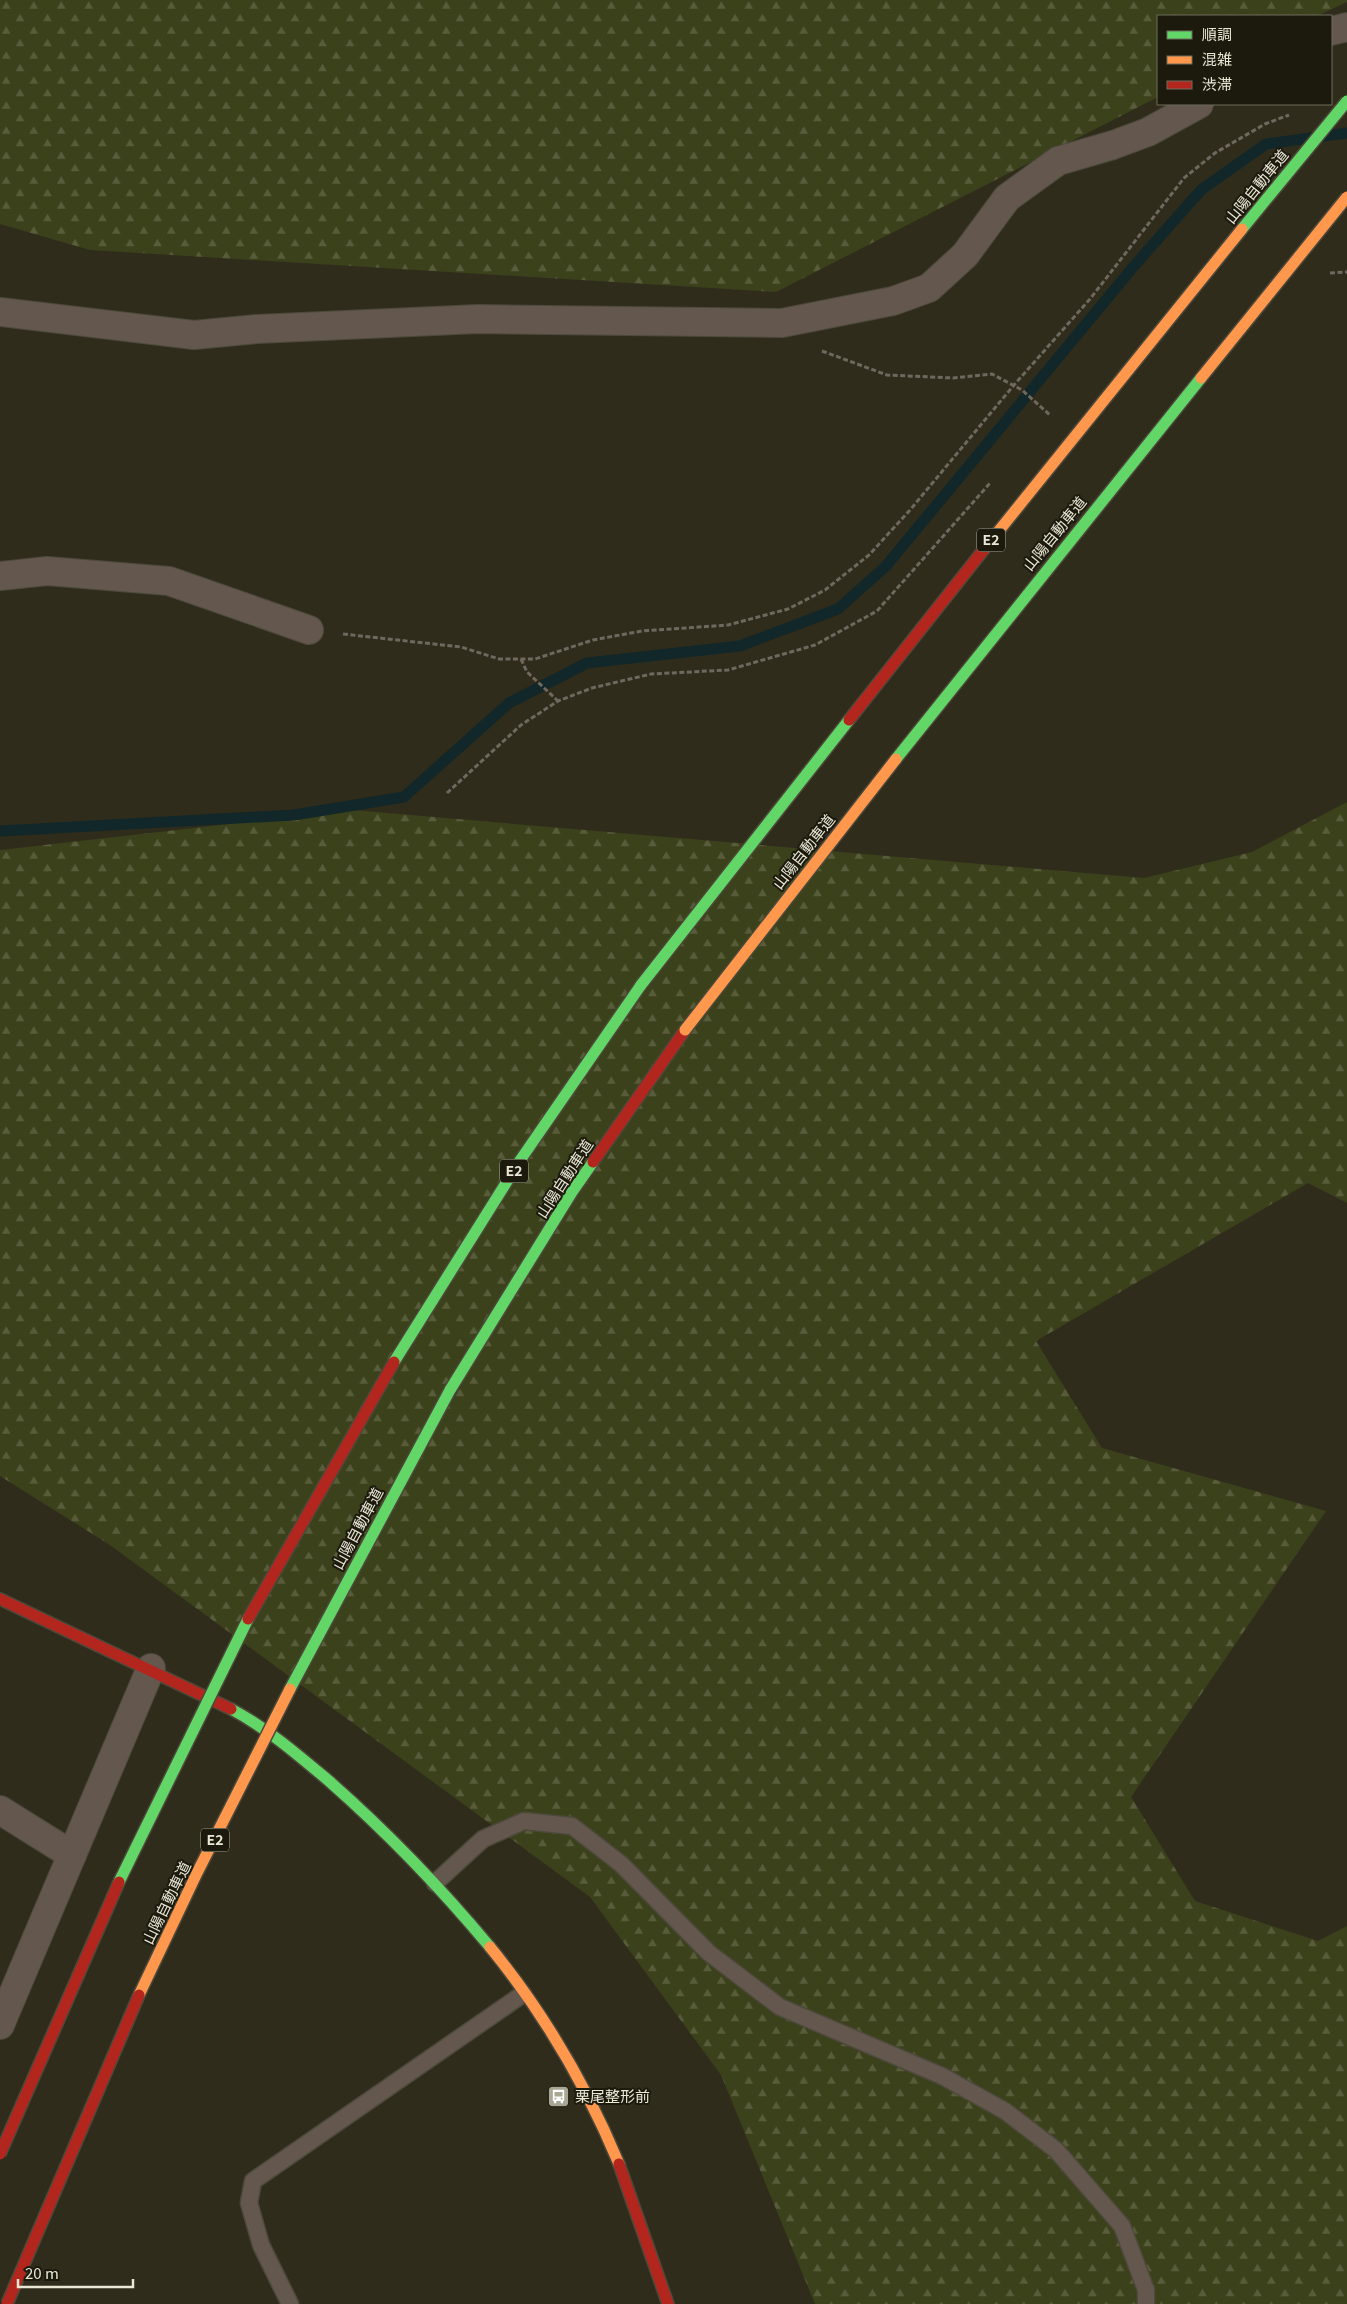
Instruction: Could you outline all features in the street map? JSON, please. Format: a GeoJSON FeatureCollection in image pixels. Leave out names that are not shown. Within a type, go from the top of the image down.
{"type":"FeatureCollection","features":[{"type":"Feature","properties":{"kind":"main road","name":"山陽自動車道"},"geometry":{"type":"LineString","coordinates":[[0,2154],[104,1911],[259,1598],[394,1362],[521,1159],[641,985],[806,772],[1082,425],[1347,101]]}},
{"type":"Feature","properties":{"kind":"main road","name":"山陽自動車道"},"geometry":{"type":"LineString","coordinates":[[7,2304],[80,2128],[164,1942],[312,1648],[450,1390],[572,1192],[685,1030],[908,743],[1347,196]]}},
{"type":"Feature","properties":{"kind":"main road"},"geometry":{"type":"LineString","coordinates":[[0,1599],[151,1668],[236,1710],[301,1757],[370,1817],[435,1883],[496,1956],[550,2031],[605,2132],[646,2232],[668,2304]]}},
{"type":"Feature","properties":{"kind":"street"},"geometry":{"type":"LineString","coordinates":[[1332,31],[1347,27]]}},
{"type":"Feature","properties":{"kind":"street"},"geometry":{"type":"LineString","coordinates":[[0,312],[194,335],[257,329],[478,319],[782,323],[894,301],[929,288],[965,255],[1007,198],[1058,161],[1113,145],[1148,132],[1197,105]]}},
{"type":"Feature","properties":{"kind":"street"},"geometry":{"type":"LineString","coordinates":[[0,576],[47,571],[169,581],[308,630]]}},
{"type":"Feature","properties":{"kind":"street"},"geometry":{"type":"LineString","coordinates":[[0,2025],[151,1668]]}},
{"type":"Feature","properties":{"kind":"street"},"geometry":{"type":"LineString","coordinates":[[0,1810],[72,1855]]}},
{"type":"Feature","properties":{"kind":"lane"},"geometry":{"type":"LineString","coordinates":[[435,1883],[483,1839],[524,1821],[572,1826],[621,1864],[709,1953],[780,2007],[942,2076],[1005,2111],[1056,2150],[1122,2226],[1146,2290],[1146,2304]]}},
{"type":"Feature","properties":{"kind":"lane"},"geometry":{"type":"LineString","coordinates":[[290,2304],[261,2245],[249,2203],[253,2181],[523,1994]]}},
{"type":"Feature","properties":{"kind":"path"},"geometry":{"type":"LineString","coordinates":[[308,630],[461,647],[499,658],[535,659],[593,640],[642,631],[728,625],[788,609],[825,590],[869,555],[892,529],[1090,299],[1184,178],[1215,153],[1266,124],[1293,114]]}},
{"type":"Feature","properties":{"kind":"path"},"geometry":{"type":"LineString","coordinates":[[1327,273],[1347,272]]}},
{"type":"Feature","properties":{"kind":"path"},"geometry":{"type":"LineString","coordinates":[[782,323],[793,339],[886,375],[953,378],[992,374],[1022,390],[1044,410]]}},
{"type":"Feature","properties":{"kind":"path"},"geometry":{"type":"LineString","coordinates":[[1044,423],[1057,409]]}},
{"type":"Feature","properties":{"kind":"path"},"geometry":{"type":"LineString","coordinates":[[447,793],[521,725],[558,701],[592,688],[651,674],[728,670],[815,645],[877,610],[992,481]]}},
{"type":"Feature","properties":{"kind":"path"},"geometry":{"type":"LineString","coordinates":[[521,659],[527,672],[558,701]]}},
{"type":"Feature","properties":{"kind":"green space"},"geometry":{"type":"Polygon","coordinates":[[[0,0],[1347,0],[1347,2],[1319,15],[1157,15],[1157,98],[776,292],[90,250],[0,224],[0,0]]]}},
{"type":"Feature","properties":{"kind":"green space"},"geometry":{"type":"Polygon","coordinates":[[[1347,802],[1347,1203],[1308,1183],[1036,1341],[1102,1448],[1326,1511],[1131,1797],[1195,1901],[1318,1941],[1347,1926],[1347,2304],[815,2304],[721,2075],[590,1897],[110,1545],[0,1476],[0,850],[352,810],[1144,878],[1252,852],[1347,802]]]}},
{"type":"Feature","properties":{"kind":"waterway"},"geometry":{"type":"LineString","coordinates":[[0,831],[294,815],[404,797],[509,703],[587,663],[740,646],[838,609],[886,566],[1134,266],[1201,190],[1266,144],[1347,133]]}},
{"type":"Feature","properties":{"kind":"traffic: fast"},"geometry":{"type":"LineString","coordinates":[[1242,229],[1347,101]]}},
{"type":"Feature","properties":{"kind":"traffic: fast"},"geometry":{"type":"LineString","coordinates":[[896,759],[1201,378]]}},
{"type":"Feature","properties":{"kind":"traffic: fast"},"geometry":{"type":"LineString","coordinates":[[641,985],[849,720]]}},
{"type":"Feature","properties":{"kind":"traffic: fast"},"geometry":{"type":"LineString","coordinates":[[394,1362],[521,1159],[641,985]]}},
{"type":"Feature","properties":{"kind":"traffic: fast"},"geometry":{"type":"LineString","coordinates":[[450,1390],[572,1192],[593,1162]]}},
{"type":"Feature","properties":{"kind":"traffic: fast"},"geometry":{"type":"LineString","coordinates":[[290,1689],[450,1390]]}},
{"type":"Feature","properties":{"kind":"traffic: fast"},"geometry":{"type":"LineString","coordinates":[[119,1882],[248,1619]]}},
{"type":"Feature","properties":{"kind":"traffic: fast"},"geometry":{"type":"LineString","coordinates":[[231,1709],[282,1742],[351,1800],[452,1903],[490,1947]]}},
{"type":"Feature","properties":{"kind":"traffic: slow"},"geometry":{"type":"LineString","coordinates":[[1201,378],[1347,197]]}},
{"type":"Feature","properties":{"kind":"traffic: slow"},"geometry":{"type":"LineString","coordinates":[[985,548],[1242,229]]}},
{"type":"Feature","properties":{"kind":"traffic: slow"},"geometry":{"type":"LineString","coordinates":[[685,1030],[896,759]]}},
{"type":"Feature","properties":{"kind":"traffic: slow"},"geometry":{"type":"LineString","coordinates":[[139,1995],[197,1873],[290,1689]]}},
{"type":"Feature","properties":{"kind":"traffic: slow"},"geometry":{"type":"LineString","coordinates":[[490,1947],[546,2024],[593,2107],[619,2164]]}},
{"type":"Feature","properties":{"kind":"traffic: jam"},"geometry":{"type":"LineString","coordinates":[[849,720],[985,548]]}},
{"type":"Feature","properties":{"kind":"traffic: jam"},"geometry":{"type":"LineString","coordinates":[[593,1162],[685,1030]]}},
{"type":"Feature","properties":{"kind":"traffic: jam"},"geometry":{"type":"LineString","coordinates":[[248,1619],[394,1362]]}},
{"type":"Feature","properties":{"kind":"traffic: jam"},"geometry":{"type":"LineString","coordinates":[[0,1599],[231,1709]]}},
{"type":"Feature","properties":{"kind":"traffic: jam"},"geometry":{"type":"LineString","coordinates":[[0,2154],[119,1882]]}},
{"type":"Feature","properties":{"kind":"traffic: jam"},"geometry":{"type":"LineString","coordinates":[[7,2304],[139,1995]]}},
{"type":"Feature","properties":{"kind":"traffic: jam"},"geometry":{"type":"LineString","coordinates":[[619,2164],[668,2304]]}},
{"type":"Feature","properties":{"kind":"place","name":"栗尾整形前"},"geometry":{"type":"Point","coordinates":[559,2097]}}]}
